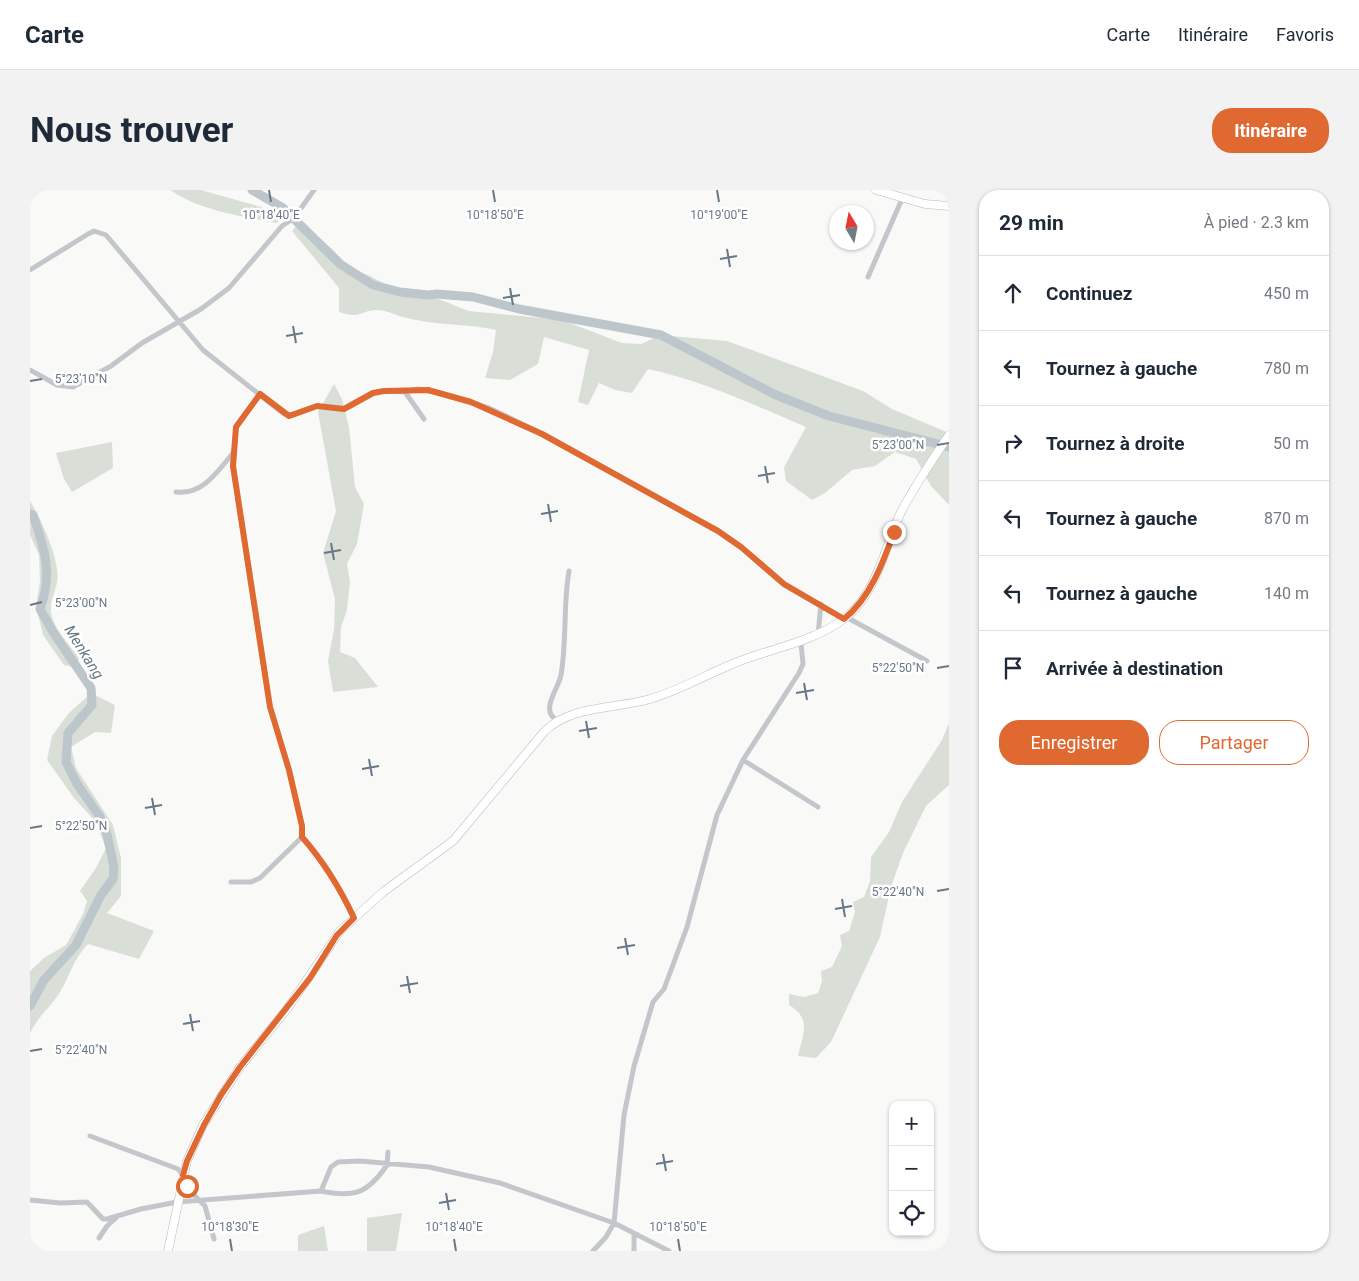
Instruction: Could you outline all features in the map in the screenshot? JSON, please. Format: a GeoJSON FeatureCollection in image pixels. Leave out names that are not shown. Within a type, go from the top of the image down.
{"type":"FeatureCollection","features":[{"type":"Feature","properties":{"kind":"street"},"geometry":{"type":"LineString","coordinates":[[30,370],[57,385],[79,386],[111,366],[142,343],[180,321],[229,288],[282,226],[294,218],[314,190]]}},
{"type":"Feature","properties":{"kind":"street"},"geometry":{"type":"LineString","coordinates":[[876,190],[936,206],[949,206]]}},
{"type":"Feature","properties":{"kind":"street"},"geometry":{"type":"LineString","coordinates":[[868,277],[902,198]]}},
{"type":"Feature","properties":{"kind":"street"},"geometry":{"type":"LineString","coordinates":[[30,270],[94,231],[106,235],[203,350],[289,416],[317,406],[344,409],[373,393],[384,391],[428,390],[471,402],[542,434],[729,538],[784,584],[927,661]]}},
{"type":"Feature","properties":{"kind":"street"},"geometry":{"type":"LineString","coordinates":[[405,392],[424,419]]}},
{"type":"Feature","properties":{"kind":"street"},"geometry":{"type":"LineString","coordinates":[[260,394],[236,427],[234,480],[243,527],[270,707],[289,770],[302,826],[302,837],[326,867],[341,890],[354,918]]}},
{"type":"Feature","properties":{"kind":"street"},"geometry":{"type":"LineString","coordinates":[[811,639],[845,618],[864,596],[878,572],[901,513],[928,465],[949,435]]}},
{"type":"Feature","properties":{"kind":"street"},"geometry":{"type":"LineString","coordinates":[[176,492],[195,491],[208,482],[234,453]]}},
{"type":"Feature","properties":{"kind":"street"},"geometry":{"type":"LineString","coordinates":[[557,720],[552,717],[550,709],[562,668],[569,571]]}},
{"type":"Feature","properties":{"kind":"street"},"geometry":{"type":"LineString","coordinates":[[168,1251],[183,1175],[204,1125],[230,1081],[287,1009],[337,935],[354,918],[383,892],[453,841],[557,720],[574,714],[652,698],[756,655],[778,647],[801,643],[811,639],[819,635],[821,604]]}},
{"type":"Feature","properties":{"kind":"street"},"geometry":{"type":"LineString","coordinates":[[593,1251],[606,1237],[614,1223],[624,1115],[647,1019],[653,1002],[664,989],[687,927],[713,828],[743,760],[799,673],[803,664],[801,643]]}},
{"type":"Feature","properties":{"kind":"street"},"geometry":{"type":"LineString","coordinates":[[743,760],[818,807]]}},
{"type":"Feature","properties":{"kind":"street"},"geometry":{"type":"LineString","coordinates":[[231,882],[255,880],[302,837]]}},
{"type":"Feature","properties":{"kind":"street"},"geometry":{"type":"LineString","coordinates":[[90,1136],[171,1166],[183,1175],[189,1190],[202,1201],[214,1239]]}},
{"type":"Feature","properties":{"kind":"street"},"geometry":{"type":"LineString","coordinates":[[30,1200],[60,1204],[87,1202],[103,1219],[116,1218],[141,1209],[177,1202],[322,1191],[344,1194],[361,1191],[370,1186],[387,1165],[388,1152]]}},
{"type":"Feature","properties":{"kind":"street"},"geometry":{"type":"LineString","coordinates":[[322,1191],[329,1170],[336,1163],[360,1161],[387,1165],[429,1166],[500,1183],[614,1223],[669,1251]]}},
{"type":"Feature","properties":{"kind":"street"},"geometry":{"type":"LineString","coordinates":[[98,1238],[116,1218]]}},
{"type":"Feature","properties":{"kind":"street"},"geometry":{"type":"LineString","coordinates":[[634,1233],[634,1251]]}},
{"type":"Feature","properties":{"kind":"shaded area"},"geometry":{"type":"Polygon","coordinates":[[[170,190],[201,190],[261,207],[280,216],[277,223],[222,212],[195,203],[170,190]]]}},
{"type":"Feature","properties":{"kind":"shaded area"},"geometry":{"type":"Polygon","coordinates":[[[300,221],[333,250],[352,270],[368,275],[400,292],[428,295],[469,311],[562,320],[622,343],[641,344],[661,335],[727,341],[863,391],[892,409],[949,433],[949,505],[931,486],[916,459],[895,452],[875,466],[852,470],[825,493],[812,500],[786,481],[784,467],[806,427],[709,387],[648,369],[632,393],[615,390],[599,383],[588,405],[578,402],[589,350],[544,337],[538,364],[510,380],[485,378],[493,352],[496,330],[415,320],[379,310],[356,315],[339,312],[339,288],[292,231],[300,221]]]}},
{"type":"Feature","properties":{"kind":"shaded area"},"geometry":{"type":"Polygon","coordinates":[[[334,384],[342,399],[349,427],[355,487],[364,504],[357,544],[347,564],[350,582],[347,610],[341,627],[340,652],[355,658],[378,687],[333,692],[328,661],[334,629],[335,599],[323,553],[336,511],[318,412],[334,384]]]}},
{"type":"Feature","properties":{"kind":"shaded area"},"geometry":{"type":"Polygon","coordinates":[[[112,442],[113,468],[72,492],[64,479],[56,453],[112,442]]]}},
{"type":"Feature","properties":{"kind":"shaded area"},"geometry":{"type":"Polygon","coordinates":[[[30,501],[44,529],[56,563],[57,582],[52,600],[51,614],[61,635],[79,658],[78,668],[64,665],[43,635],[36,606],[40,581],[39,555],[30,535],[30,501]]]}},
{"type":"Feature","properties":{"kind":"shaded area"},"geometry":{"type":"Polygon","coordinates":[[[91,693],[115,705],[111,733],[95,732],[71,747],[76,768],[113,825],[121,858],[121,896],[107,913],[154,931],[139,959],[88,944],[76,961],[60,992],[30,1033],[30,971],[44,958],[66,945],[83,914],[87,901],[80,891],[96,868],[106,848],[95,821],[74,798],[47,760],[52,736],[69,713],[91,693]]]}},
{"type":"Feature","properties":{"kind":"shaded area"},"geometry":{"type":"Polygon","coordinates":[[[949,723],[949,785],[926,806],[903,853],[891,887],[880,937],[831,1042],[816,1058],[798,1056],[804,1027],[801,1016],[789,1005],[789,994],[804,997],[818,993],[822,981],[821,971],[832,967],[842,946],[840,935],[849,931],[855,912],[853,902],[864,897],[870,881],[871,857],[889,832],[902,802],[942,740],[949,723]]]}},
{"type":"Feature","properties":{"kind":"shaded area"},"geometry":{"type":"Polygon","coordinates":[[[402,1213],[396,1251],[367,1251],[367,1218],[402,1213]]]}},
{"type":"Feature","properties":{"kind":"shaded area"},"geometry":{"type":"Polygon","coordinates":[[[324,1226],[328,1251],[298,1251],[298,1235],[324,1226]]]}},
{"type":"Feature","properties":{"kind":"waterway"},"geometry":{"type":"LineString","coordinates":[[252,190],[283,208],[340,264],[373,285],[400,292],[473,297],[519,309],[661,335],[776,395],[829,416],[949,447]]}},
{"type":"Feature","properties":{"kind":"waterway","name":"Menkang"},"geometry":{"type":"LineString","coordinates":[[30,514],[33,515],[46,562],[46,584],[40,609],[53,632],[91,688],[92,705],[68,733],[66,762],[77,784],[100,817],[107,834],[114,868],[113,879],[101,895],[76,945],[44,980],[30,1006]]}},
{"type":"Feature","properties":{"kind":"route"},"geometry":{"type":"LineString","coordinates":[[187,1186],[183,1175],[187,1161],[221,1095],[259,1042],[310,978],[340,931],[354,918],[341,890],[326,867],[302,837],[302,826],[298,816],[289,770],[270,707],[233,466],[233,440],[236,427],[260,394],[289,416],[317,406],[344,409],[373,393],[384,391],[405,392],[418,389],[440,393],[489,408],[599,464],[718,531],[741,547],[784,584],[844,619],[864,596],[878,572],[894,532]]}}]}
